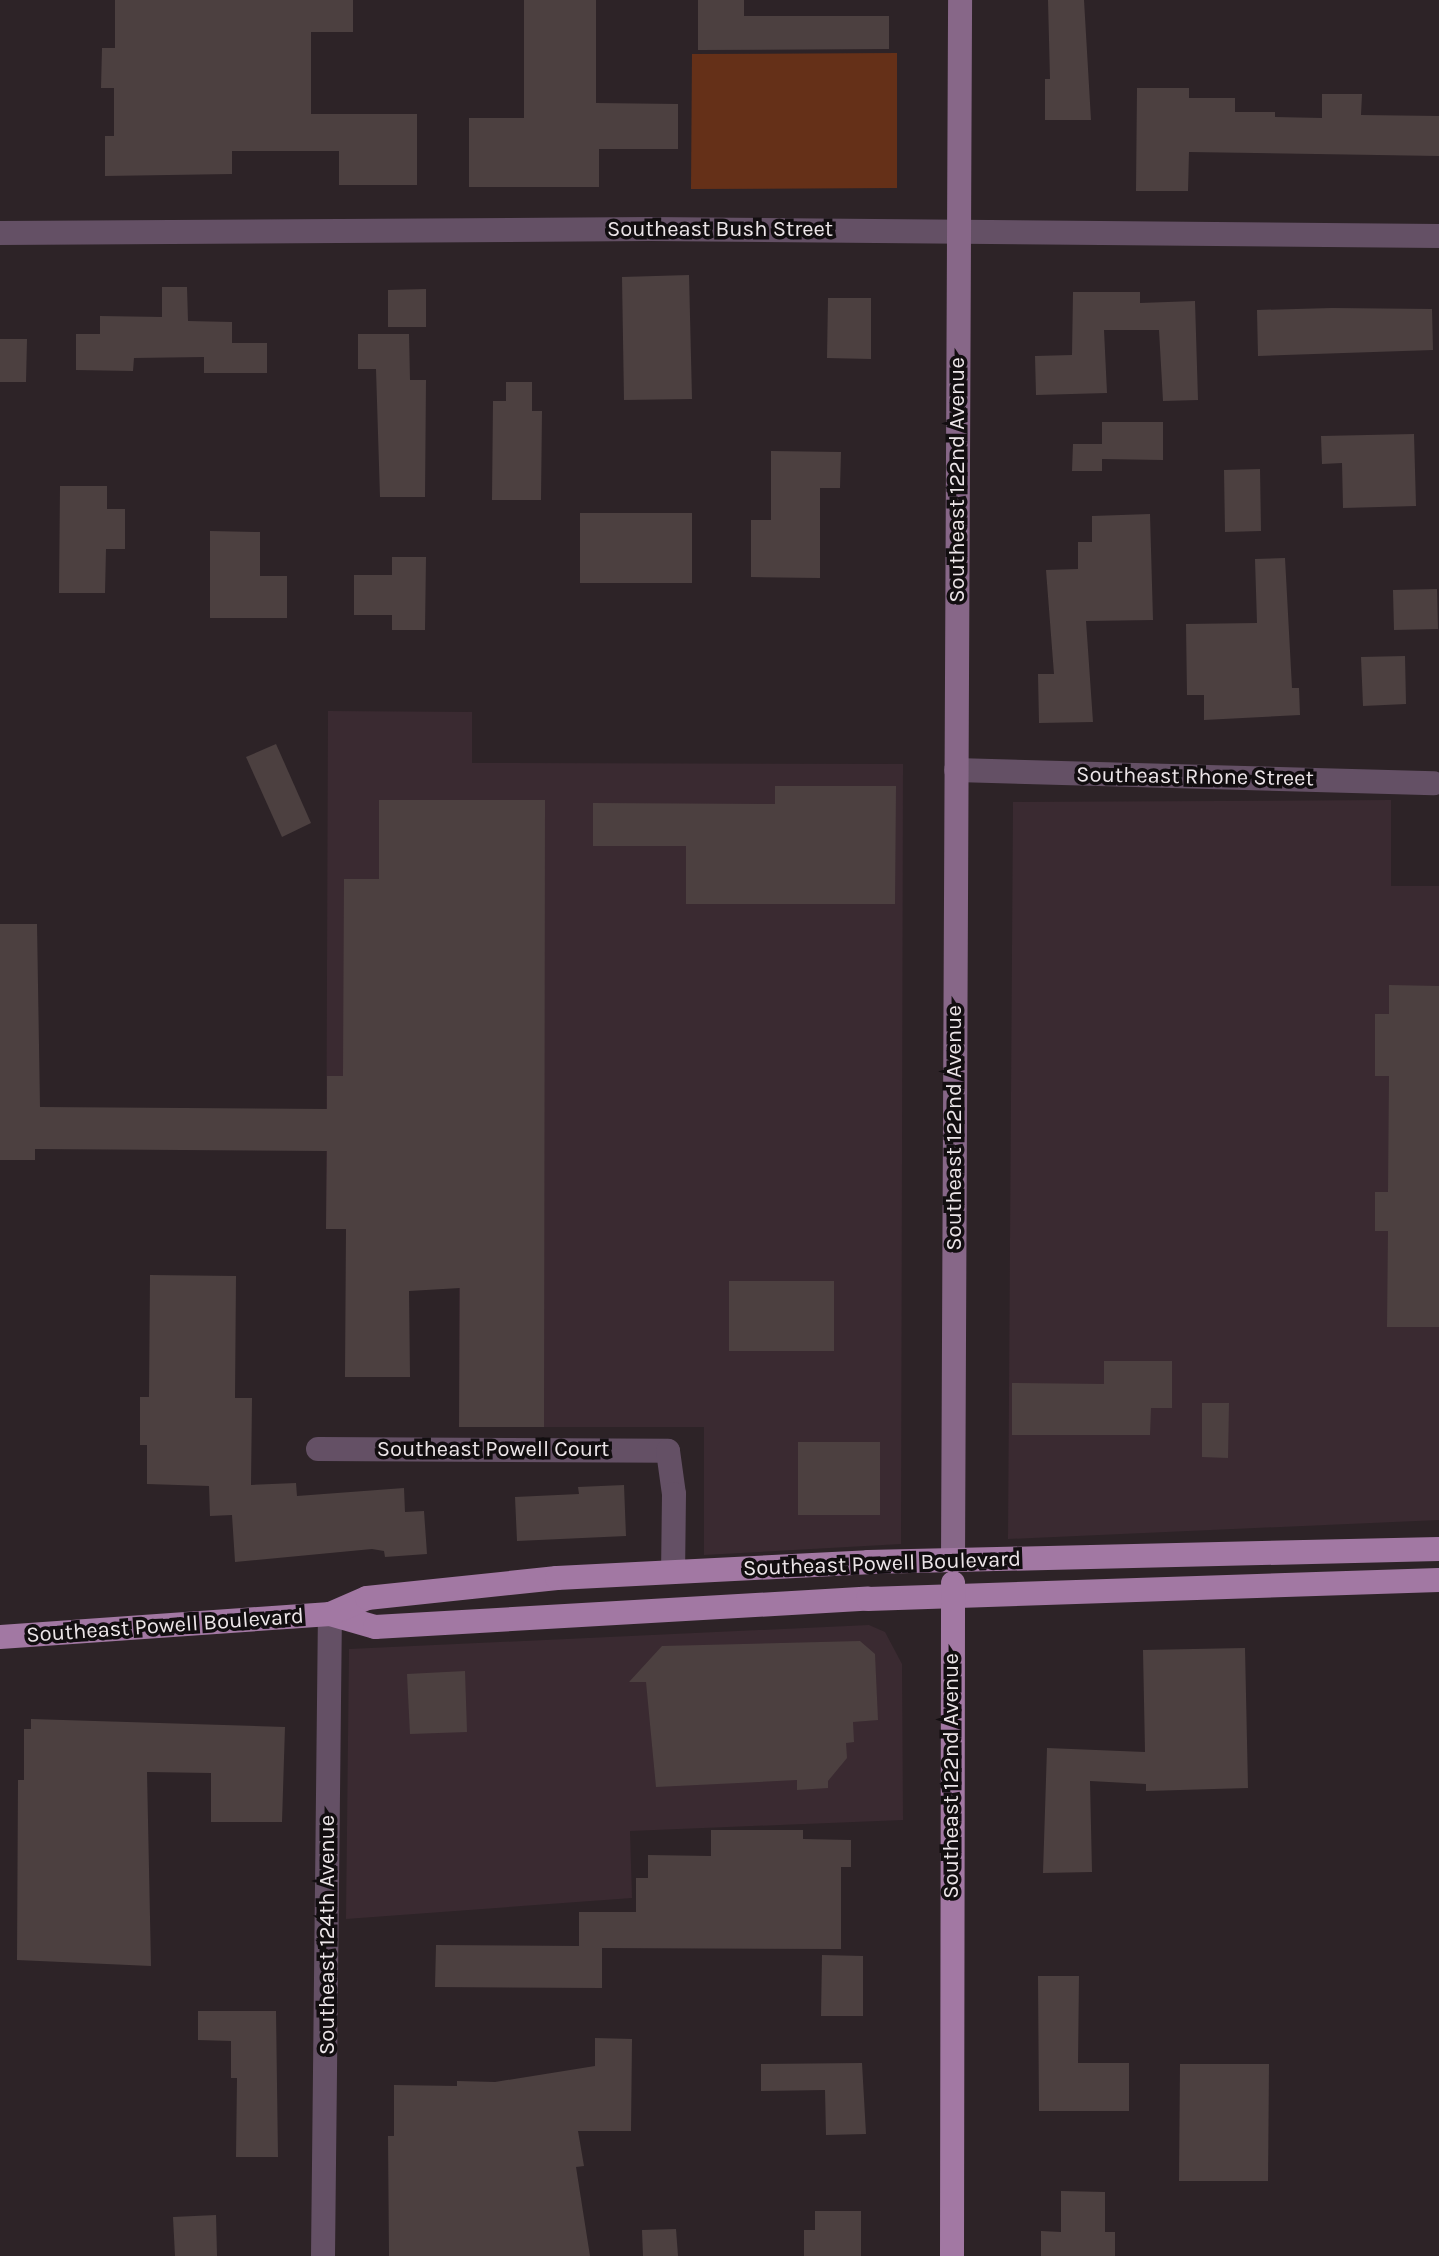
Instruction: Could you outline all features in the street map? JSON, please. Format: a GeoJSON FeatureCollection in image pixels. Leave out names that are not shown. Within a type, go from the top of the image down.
{"type":"FeatureCollection","features":[{"type":"Feature","properties":{"kind":"main road","name":"Southeast 122nd Avenue"},"geometry":{"type":"LineString","coordinates":[[952,2256],[960,0]]}},
{"type":"Feature","properties":{"kind":"main road","name":"Southeast Powell Boulevard"},"geometry":{"type":"LineString","coordinates":[[0,1637],[330,1614],[367,1598],[673,1572],[953,1561],[1439,1549]]}},
{"type":"Feature","properties":{"kind":"main road","name":"Southeast Powell Boulevard"},"geometry":{"type":"LineString","coordinates":[[330,1614],[375,1627],[953,1597],[1439,1580]]}},
{"type":"Feature","properties":{"kind":"street","name":"Southeast Bush Street"},"geometry":{"type":"LineString","coordinates":[[0,233],[959,231],[1439,236]]}},
{"type":"Feature","properties":{"kind":"street","name":"Southeast Rhone Street"},"geometry":{"type":"LineString","coordinates":[[956,770],[1434,783]]}},
{"type":"Feature","properties":{"kind":"street","name":"Southeast Powell Court"},"geometry":{"type":"LineString","coordinates":[[318,1449],[668,1451],[674,1494],[673,1572]]}},
{"type":"Feature","properties":{"kind":"street","name":"Southeast 124th Avenue"},"geometry":{"type":"LineString","coordinates":[[323,2256],[330,1614]]}},
{"type":"Feature","properties":{"kind":"shaded area"},"geometry":{"type":"Polygon","coordinates":[[[897,53],[897,188],[691,189],[692,54],[897,53]]]}},
{"type":"Feature","properties":{"kind":"shaded area"},"geometry":{"type":"Polygon","coordinates":[[[328,711],[472,712],[472,763],[903,764],[901,1544],[704,1555],[704,1427],[459,1427],[459,1230],[326,1229],[328,711]]]}},
{"type":"Feature","properties":{"kind":"shaded area"},"geometry":{"type":"Polygon","coordinates":[[[1391,800],[1391,886],[1439,886],[1439,1520],[1008,1539],[1013,802],[1391,800]]]}},
{"type":"Feature","properties":{"kind":"shaded area"},"geometry":{"type":"Polygon","coordinates":[[[869,1625],[885,1632],[902,1664],[903,1820],[630,1831],[632,1898],[346,1919],[349,1649],[869,1625]]]}},
{"type":"Feature","properties":{"kind":"building"},"geometry":{"type":"Polygon","coordinates":[[[115,0],[353,0],[353,32],[311,32],[311,114],[417,114],[417,185],[339,185],[339,151],[232,151],[232,174],[105,176],[105,136],[114,136],[114,88],[101,88],[102,48],[115,48],[115,0]]]}},
{"type":"Feature","properties":{"kind":"building"},"geometry":{"type":"Polygon","coordinates":[[[524,0],[596,0],[596,103],[678,104],[678,149],[599,149],[599,187],[469,187],[469,118],[524,118],[524,0]]]}},
{"type":"Feature","properties":{"kind":"building"},"geometry":{"type":"Polygon","coordinates":[[[698,0],[744,0],[744,16],[889,16],[889,49],[698,50],[698,0]]]}},
{"type":"Feature","properties":{"kind":"building"},"geometry":{"type":"Polygon","coordinates":[[[1048,0],[1084,0],[1091,120],[1045,120],[1045,79],[1050,79],[1048,0]]]}},
{"type":"Feature","properties":{"kind":"building"},"geometry":{"type":"Polygon","coordinates":[[[1137,88],[1189,88],[1189,98],[1235,98],[1235,112],[1275,112],[1275,117],[1322,118],[1322,94],[1362,94],[1361,115],[1439,116],[1439,156],[1189,152],[1188,191],[1136,191],[1137,88]]]}},
{"type":"Feature","properties":{"kind":"building"},"geometry":{"type":"Polygon","coordinates":[[[689,275],[692,399],[624,400],[622,277],[689,275]]]}},
{"type":"Feature","properties":{"kind":"building"},"geometry":{"type":"Polygon","coordinates":[[[162,287],[187,287],[188,321],[232,322],[232,343],[267,343],[267,373],[204,373],[204,357],[134,358],[133,371],[76,370],[76,334],[100,334],[100,316],[162,317],[162,287]]]}},
{"type":"Feature","properties":{"kind":"building"},"geometry":{"type":"Polygon","coordinates":[[[426,289],[426,327],[388,327],[388,290],[426,289]]]}},
{"type":"Feature","properties":{"kind":"building"},"geometry":{"type":"Polygon","coordinates":[[[1073,292],[1140,292],[1140,303],[1195,301],[1198,400],[1163,401],[1159,330],[1104,330],[1107,393],[1036,395],[1035,356],[1072,355],[1073,292]]]}},
{"type":"Feature","properties":{"kind":"building"},"geometry":{"type":"Polygon","coordinates":[[[828,298],[871,298],[871,359],[827,358],[828,298]]]}},
{"type":"Feature","properties":{"kind":"building"},"geometry":{"type":"Polygon","coordinates":[[[1432,309],[1433,350],[1258,356],[1257,310],[1432,309]]]}},
{"type":"Feature","properties":{"kind":"building"},"geometry":{"type":"Polygon","coordinates":[[[358,334],[409,334],[410,380],[426,380],[425,497],[380,497],[376,369],[358,369],[358,334]]]}},
{"type":"Feature","properties":{"kind":"building"},"geometry":{"type":"Polygon","coordinates":[[[0,339],[27,339],[26,382],[0,382],[0,339]]]}},
{"type":"Feature","properties":{"kind":"building"},"geometry":{"type":"Polygon","coordinates":[[[506,382],[532,382],[532,411],[542,411],[541,500],[492,500],[493,401],[506,401],[506,382]]]}},
{"type":"Feature","properties":{"kind":"building"},"geometry":{"type":"Polygon","coordinates":[[[1102,422],[1163,422],[1163,460],[1102,459],[1102,471],[1072,471],[1073,444],[1102,444],[1102,422]]]}},
{"type":"Feature","properties":{"kind":"building"},"geometry":{"type":"Polygon","coordinates":[[[1414,434],[1416,506],[1343,508],[1342,463],[1322,464],[1321,436],[1414,434]]]}},
{"type":"Feature","properties":{"kind":"building"},"geometry":{"type":"Polygon","coordinates":[[[771,451],[841,452],[840,488],[820,488],[820,578],[751,577],[751,520],[771,520],[771,451]]]}},
{"type":"Feature","properties":{"kind":"building"},"geometry":{"type":"Polygon","coordinates":[[[1260,469],[1261,531],[1225,532],[1224,470],[1260,469]]]}},
{"type":"Feature","properties":{"kind":"building"},"geometry":{"type":"Polygon","coordinates":[[[60,486],[107,486],[107,509],[125,509],[125,549],[106,549],[105,593],[59,593],[60,486]]]}},
{"type":"Feature","properties":{"kind":"building"},"geometry":{"type":"Polygon","coordinates":[[[580,513],[692,513],[692,583],[580,583],[580,513]]]}},
{"type":"Feature","properties":{"kind":"building"},"geometry":{"type":"Polygon","coordinates":[[[1150,514],[1153,620],[1086,621],[1093,722],[1039,723],[1038,674],[1054,674],[1046,570],[1078,569],[1078,542],[1092,542],[1092,516],[1150,514]]]}},
{"type":"Feature","properties":{"kind":"building"},"geometry":{"type":"Polygon","coordinates":[[[210,531],[260,532],[260,576],[287,576],[287,618],[210,618],[210,531]]]}},
{"type":"Feature","properties":{"kind":"building"},"geometry":{"type":"Polygon","coordinates":[[[392,557],[426,557],[425,630],[392,630],[392,615],[354,615],[354,575],[392,575],[392,557]]]}},
{"type":"Feature","properties":{"kind":"building"},"geometry":{"type":"Polygon","coordinates":[[[1285,558],[1292,688],[1299,688],[1300,715],[1204,720],[1204,695],[1187,695],[1186,624],[1257,623],[1255,559],[1285,558]]]}},
{"type":"Feature","properties":{"kind":"building"},"geometry":{"type":"Polygon","coordinates":[[[1437,589],[1438,629],[1394,630],[1393,590],[1437,589]]]}},
{"type":"Feature","properties":{"kind":"building"},"geometry":{"type":"Polygon","coordinates":[[[1405,656],[1406,704],[1363,706],[1361,657],[1405,656]]]}},
{"type":"Feature","properties":{"kind":"building"},"geometry":{"type":"Polygon","coordinates":[[[276,744],[311,823],[282,837],[246,757],[276,744]]]}},
{"type":"Feature","properties":{"kind":"building"},"geometry":{"type":"Polygon","coordinates":[[[775,786],[896,786],[895,904],[686,904],[686,846],[593,846],[593,803],[775,804],[775,786]]]}},
{"type":"Feature","properties":{"kind":"building"},"geometry":{"type":"Polygon","coordinates":[[[379,800],[545,800],[544,1427],[459,1427],[460,1288],[409,1291],[410,1377],[345,1377],[346,1229],[326,1229],[327,1151],[35,1149],[35,1160],[0,1160],[0,924],[37,924],[40,1107],[327,1109],[327,1076],[343,1076],[344,879],[379,879],[379,800]]]}},
{"type":"Feature","properties":{"kind":"building"},"geometry":{"type":"Polygon","coordinates":[[[1389,985],[1439,986],[1439,1327],[1387,1327],[1388,1231],[1375,1231],[1375,1192],[1388,1192],[1389,1076],[1375,1076],[1375,1014],[1389,1014],[1389,985]]]}},
{"type":"Feature","properties":{"kind":"building"},"geometry":{"type":"Polygon","coordinates":[[[150,1275],[236,1276],[235,1398],[252,1398],[251,1485],[296,1483],[297,1496],[404,1488],[405,1512],[424,1511],[427,1554],[385,1557],[384,1551],[372,1549],[235,1562],[232,1515],[210,1516],[209,1486],[147,1484],[147,1445],[140,1445],[140,1397],[149,1397],[150,1275]]]}},
{"type":"Feature","properties":{"kind":"building"},"geometry":{"type":"Polygon","coordinates":[[[729,1281],[834,1281],[834,1351],[729,1351],[729,1281]]]}},
{"type":"Feature","properties":{"kind":"building"},"geometry":{"type":"Polygon","coordinates":[[[1104,1361],[1172,1361],[1172,1408],[1151,1408],[1150,1435],[1012,1435],[1012,1383],[1104,1384],[1104,1361]]]}},
{"type":"Feature","properties":{"kind":"building"},"geometry":{"type":"Polygon","coordinates":[[[1202,1403],[1229,1403],[1228,1458],[1202,1457],[1202,1403]]]}},
{"type":"Feature","properties":{"kind":"building"},"geometry":{"type":"Polygon","coordinates":[[[798,1442],[880,1442],[880,1515],[798,1515],[798,1442]]]}},
{"type":"Feature","properties":{"kind":"building"},"geometry":{"type":"Polygon","coordinates":[[[624,1485],[626,1536],[517,1541],[515,1497],[579,1494],[578,1487],[624,1485]]]}},
{"type":"Feature","properties":{"kind":"building"},"geometry":{"type":"Polygon","coordinates":[[[860,1641],[875,1654],[878,1720],[853,1722],[854,1742],[846,1743],[847,1758],[828,1781],[828,1788],[797,1790],[797,1780],[656,1787],[646,1682],[629,1682],[662,1646],[860,1641]]]}},
{"type":"Feature","properties":{"kind":"building"},"geometry":{"type":"Polygon","coordinates":[[[1245,1648],[1248,1788],[1146,1791],[1146,1784],[1090,1781],[1092,1872],[1043,1873],[1047,1748],[1145,1752],[1143,1650],[1245,1648]]]}},
{"type":"Feature","properties":{"kind":"building"},"geometry":{"type":"Polygon","coordinates":[[[465,1671],[467,1732],[410,1734],[407,1674],[465,1671]]]}},
{"type":"Feature","properties":{"kind":"building"},"geometry":{"type":"Polygon","coordinates":[[[31,1719],[285,1727],[282,1822],[211,1822],[211,1773],[147,1772],[151,1966],[17,1960],[18,1780],[24,1780],[24,1729],[31,1729],[31,1719]]]}},
{"type":"Feature","properties":{"kind":"building"},"geometry":{"type":"Polygon","coordinates":[[[711,1830],[803,1830],[803,1839],[851,1840],[851,1867],[841,1867],[841,1949],[602,1948],[602,1988],[435,1987],[436,1945],[579,1946],[579,1912],[636,1912],[636,1878],[648,1878],[648,1855],[711,1856],[711,1830]]]}},
{"type":"Feature","properties":{"kind":"building"},"geometry":{"type":"Polygon","coordinates":[[[822,1955],[863,1956],[863,2016],[821,2016],[822,1955]]]}},
{"type":"Feature","properties":{"kind":"building"},"geometry":{"type":"Polygon","coordinates":[[[1038,1976],[1079,1976],[1078,2063],[1129,2063],[1129,2111],[1039,2111],[1038,1976]]]}},
{"type":"Feature","properties":{"kind":"building"},"geometry":{"type":"Polygon","coordinates":[[[198,2011],[276,2011],[278,2157],[236,2157],[237,2078],[231,2078],[231,2041],[198,2040],[198,2011]]]}},
{"type":"Feature","properties":{"kind":"building"},"geometry":{"type":"Polygon","coordinates":[[[595,2038],[632,2039],[631,2131],[578,2131],[584,2166],[576,2167],[590,2256],[389,2256],[388,2136],[394,2136],[394,2085],[457,2086],[457,2081],[495,2082],[595,2066],[595,2038]]]}},
{"type":"Feature","properties":{"kind":"building"},"geometry":{"type":"Polygon","coordinates":[[[862,2063],[866,2134],[826,2135],[825,2090],[761,2091],[761,2064],[862,2063]]]}},
{"type":"Feature","properties":{"kind":"building"},"geometry":{"type":"Polygon","coordinates":[[[1180,2064],[1269,2064],[1268,2181],[1179,2181],[1180,2064]]]}},
{"type":"Feature","properties":{"kind":"building"},"geometry":{"type":"Polygon","coordinates":[[[1061,2191],[1105,2192],[1105,2232],[1115,2232],[1115,2256],[1041,2256],[1041,2231],[1061,2232],[1061,2191]]]}},
{"type":"Feature","properties":{"kind":"building"},"geometry":{"type":"Polygon","coordinates":[[[815,2211],[861,2211],[861,2256],[804,2256],[804,2230],[815,2230],[815,2211]]]}},
{"type":"Feature","properties":{"kind":"building"},"geometry":{"type":"Polygon","coordinates":[[[216,2215],[217,2256],[175,2256],[173,2217],[216,2215]]]}},
{"type":"Feature","properties":{"kind":"building"},"geometry":{"type":"Polygon","coordinates":[[[676,2229],[678,2256],[643,2256],[642,2230],[676,2229]]]}}]}
